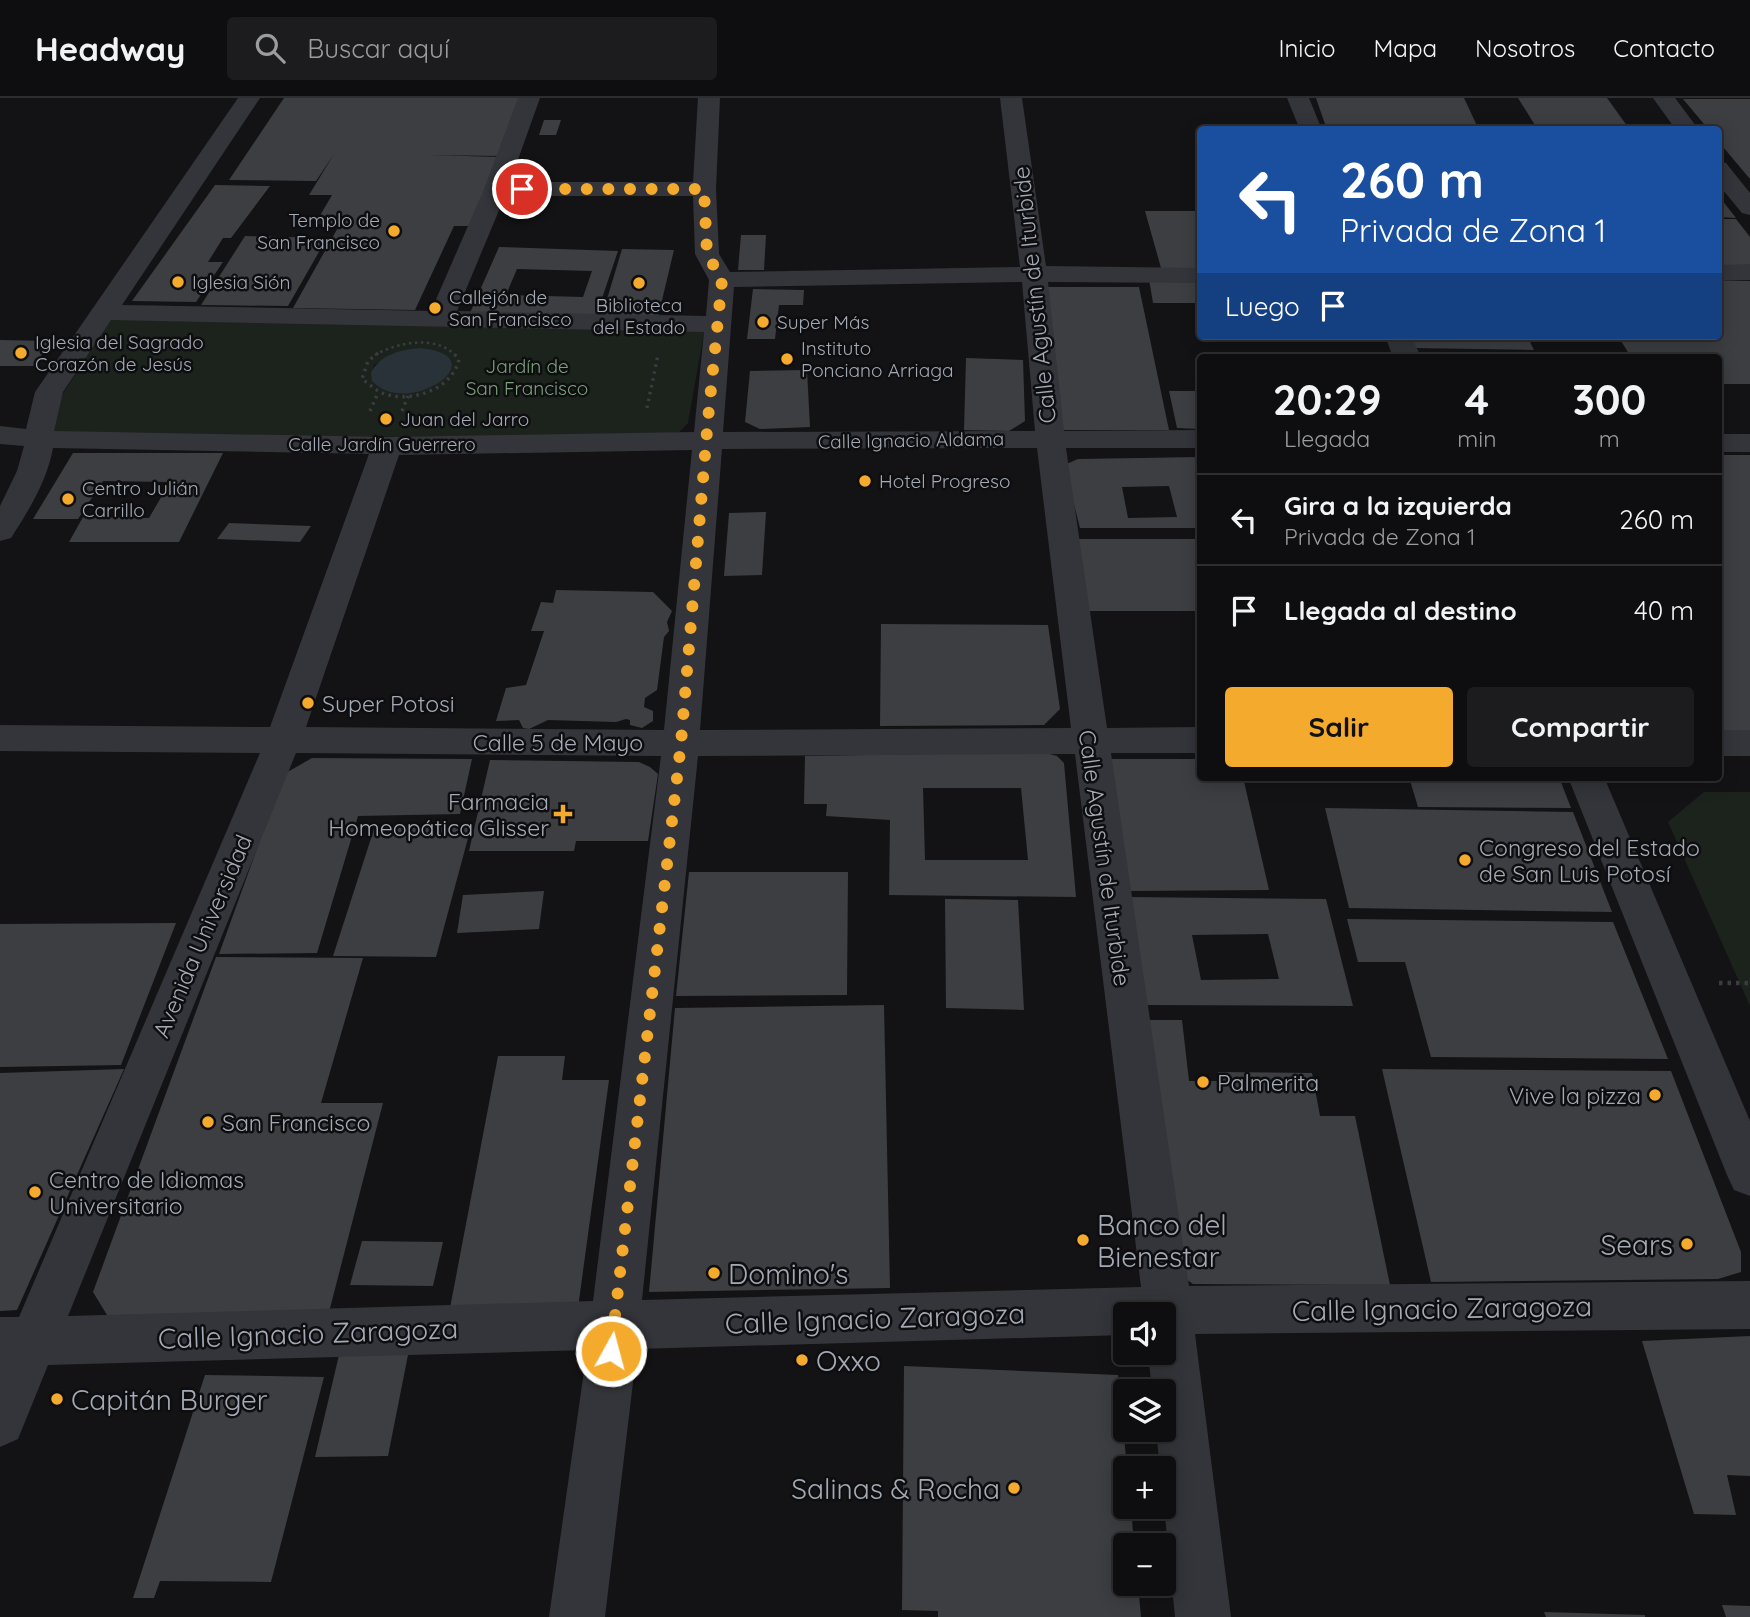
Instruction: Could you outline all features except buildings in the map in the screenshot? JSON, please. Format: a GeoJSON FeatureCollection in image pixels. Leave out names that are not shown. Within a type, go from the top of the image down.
{"type":"FeatureCollection","features":[{"type":"Feature","properties":{"kind":"street"},"geometry":{"type":"LineString","coordinates":[[0,531],[26,487],[48,438],[42,406],[102,312],[249,98]]}},
{"type":"Feature","properties":{"kind":"street"},"geometry":{"type":"LineString","coordinates":[[443,313],[496,189],[529,98]]}},
{"type":"Feature","properties":{"kind":"street"},"geometry":{"type":"LineString","coordinates":[[577,1617],[615,1325],[681,743],[705,443],[722,280],[707,254],[704,189],[709,98]]}},
{"type":"Feature","properties":{"kind":"street","name":"Calle Agustín de Iturbide"},"geometry":{"type":"LineString","coordinates":[[1011,98],[1034,274],[1050,438],[1089,740],[1167,1302]]}},
{"type":"Feature","properties":{"kind":"street"},"geometry":{"type":"LineString","coordinates":[[1298,98],[1309,126]]}},
{"type":"Feature","properties":{"kind":"street"},"geometry":{"type":"LineString","coordinates":[[1664,98],[1685,126]]}},
{"type":"Feature","properties":{"kind":"street"},"geometry":{"type":"LineString","coordinates":[[1722,173],[1750,208]]}},
{"type":"Feature","properties":{"kind":"street"},"geometry":{"type":"LineString","coordinates":[[496,189],[704,189]]}},
{"type":"Feature","properties":{"kind":"street"},"geometry":{"type":"LineString","coordinates":[[1722,273],[1750,272]]}},
{"type":"Feature","properties":{"kind":"street"},"geometry":{"type":"LineString","coordinates":[[722,280],[1034,274],[1197,275]]}},
{"type":"Feature","properties":{"kind":"street"},"geometry":{"type":"LineString","coordinates":[[102,312],[716,324]]}},
{"type":"Feature","properties":{"kind":"street","name":"Calle Jardín Guerrero"},"geometry":{"type":"LineString","coordinates":[[0,435],[387,446],[643,441],[705,443]]}},
{"type":"Feature","properties":{"kind":"street","name":"Calle Ignacio Aldama"},"geometry":{"type":"LineString","coordinates":[[705,443],[1050,438],[1197,439]]}},
{"type":"Feature","properties":{"kind":"street"},"geometry":{"type":"LineString","coordinates":[[1722,443],[1750,443]]}},
{"type":"Feature","properties":{"kind":"street","name":"Avenida Universidad"},"geometry":{"type":"LineString","coordinates":[[0,1421],[16,1341],[283,742],[387,446]]}},
{"type":"Feature","properties":{"kind":"street","name":"Calle 5 de Mayo"},"geometry":{"type":"LineString","coordinates":[[0,738],[681,743],[1197,740]]}},
{"type":"Feature","properties":{"kind":"street"},"geometry":{"type":"LineString","coordinates":[[1722,743],[1750,743]]}},
{"type":"Feature","properties":{"kind":"street"},"geometry":{"type":"LineString","coordinates":[[1588,781],[1750,1175]]}},
{"type":"Feature","properties":{"kind":"street","name":"Calle Ignacio Zaragoza"},"geometry":{"type":"LineString","coordinates":[[1176,1310],[1750,1305]]}},
{"type":"Feature","properties":{"kind":"street","name":"Calle Ignacio Zaragoza"},"geometry":{"type":"LineString","coordinates":[[16,1341],[1113,1311]]}},
{"type":"Feature","properties":{"kind":"street","name":"Calle Agustín de Iturbide"},"geometry":{"type":"LineString","coordinates":[[1174,1365],[1203,1617]]}},
{"type":"Feature","properties":{"kind":"path"},"geometry":{"type":"LineString","coordinates":[[645,418],[664,324]]}},
{"type":"Feature","properties":{"kind":"path"},"geometry":{"type":"LineString","coordinates":[[421,342],[449,348],[457,354],[461,362],[459,371],[440,387],[425,393],[392,396],[378,393],[362,379],[362,370],[367,362],[390,347],[421,342]]}},
{"type":"Feature","properties":{"kind":"green space","name":"Jardín de San Francisco"},"geometry":{"type":"Polygon","coordinates":[[[141,305],[677,320],[703,328],[704,333],[688,423],[679,432],[661,436],[59,438],[46,420],[112,317],[141,305]],[[393,353],[374,365],[372,380],[386,390],[411,392],[436,385],[393,353]]]}},
{"type":"Feature","properties":{"kind":"green space"},"geometry":{"type":"Polygon","coordinates":[[[1704,792],[1750,792],[1750,1006],[1668,822],[1704,792]]]}},
{"type":"Feature","properties":{"kind":"shaded area"},"geometry":{"type":"Polygon","coordinates":[[[420,348],[442,353],[451,362],[449,372],[440,382],[424,390],[406,393],[388,391],[372,381],[371,373],[385,357],[420,348]]]}},
{"type":"Feature","properties":{"kind":"place","name":"Templo de San Francisco"},"geometry":{"type":"Point","coordinates":[394,231]}},
{"type":"Feature","properties":{"kind":"place","name":"Iglesia Sión"},"geometry":{"type":"Point","coordinates":[178,282]}},
{"type":"Feature","properties":{"kind":"place","name":"Biblioteca del Estado"},"geometry":{"type":"Point","coordinates":[639,283]}},
{"type":"Feature","properties":{"kind":"place","name":"Callejón de San Francisco"},"geometry":{"type":"Point","coordinates":[435,308]}},
{"type":"Feature","properties":{"kind":"place","name":"Super Más"},"geometry":{"type":"Point","coordinates":[763,322]}},
{"type":"Feature","properties":{"kind":"place","name":"Iglesia del Sagrado Corazón de Jesús"},"geometry":{"type":"Point","coordinates":[21,353]}},
{"type":"Feature","properties":{"kind":"place","name":"Instituto Ponciano Arriaga"},"geometry":{"type":"Point","coordinates":[787,359]}},
{"type":"Feature","properties":{"kind":"place","name":"Juan del Jarro"},"geometry":{"type":"Point","coordinates":[386,419]}},
{"type":"Feature","properties":{"kind":"place","name":"Hotel Progreso"},"geometry":{"type":"Point","coordinates":[865,481]}},
{"type":"Feature","properties":{"kind":"place","name":"Centro Julián Carrillo"},"geometry":{"type":"Point","coordinates":[68,499]}},
{"type":"Feature","properties":{"kind":"place","name":"Super Potosi"},"geometry":{"type":"Point","coordinates":[308,703]}},
{"type":"Feature","properties":{"kind":"place","name":"Farmacia Homeopática Glisser"},"geometry":{"type":"Point","coordinates":[563,814]}},
{"type":"Feature","properties":{"kind":"place","name":"Congreso del Estado de San Luis Potosí"},"geometry":{"type":"Point","coordinates":[1465,860]}},
{"type":"Feature","properties":{"kind":"place","name":"Palmerita"},"geometry":{"type":"Point","coordinates":[1203,1082]}},
{"type":"Feature","properties":{"kind":"place","name":"Vive la pizza"},"geometry":{"type":"Point","coordinates":[1655,1095]}},
{"type":"Feature","properties":{"kind":"place","name":"San Francisco"},"geometry":{"type":"Point","coordinates":[208,1122]}},
{"type":"Feature","properties":{"kind":"place","name":"Centro de Idiomas Universitario"},"geometry":{"type":"Point","coordinates":[35,1192]}},
{"type":"Feature","properties":{"kind":"place","name":"Banco del Bienestar"},"geometry":{"type":"Point","coordinates":[1083,1240]}},
{"type":"Feature","properties":{"kind":"place","name":"Sears"},"geometry":{"type":"Point","coordinates":[1687,1244]}},
{"type":"Feature","properties":{"kind":"place","name":"Domino's"},"geometry":{"type":"Point","coordinates":[714,1273]}},
{"type":"Feature","properties":{"kind":"place","name":"Oxxo"},"geometry":{"type":"Point","coordinates":[802,1360]}},
{"type":"Feature","properties":{"kind":"place","name":"Capitán Burger"},"geometry":{"type":"Point","coordinates":[57,1399]}},
{"type":"Feature","properties":{"kind":"place","name":"Salinas & Rocha"},"geometry":{"type":"Point","coordinates":[1014,1488]}},
{"type":"Feature","properties":{"kind":"route"},"geometry":{"type":"LineString","coordinates":[[522,189],[704,189],[707,254],[722,280],[681,743],[611,1351]]}}]}
